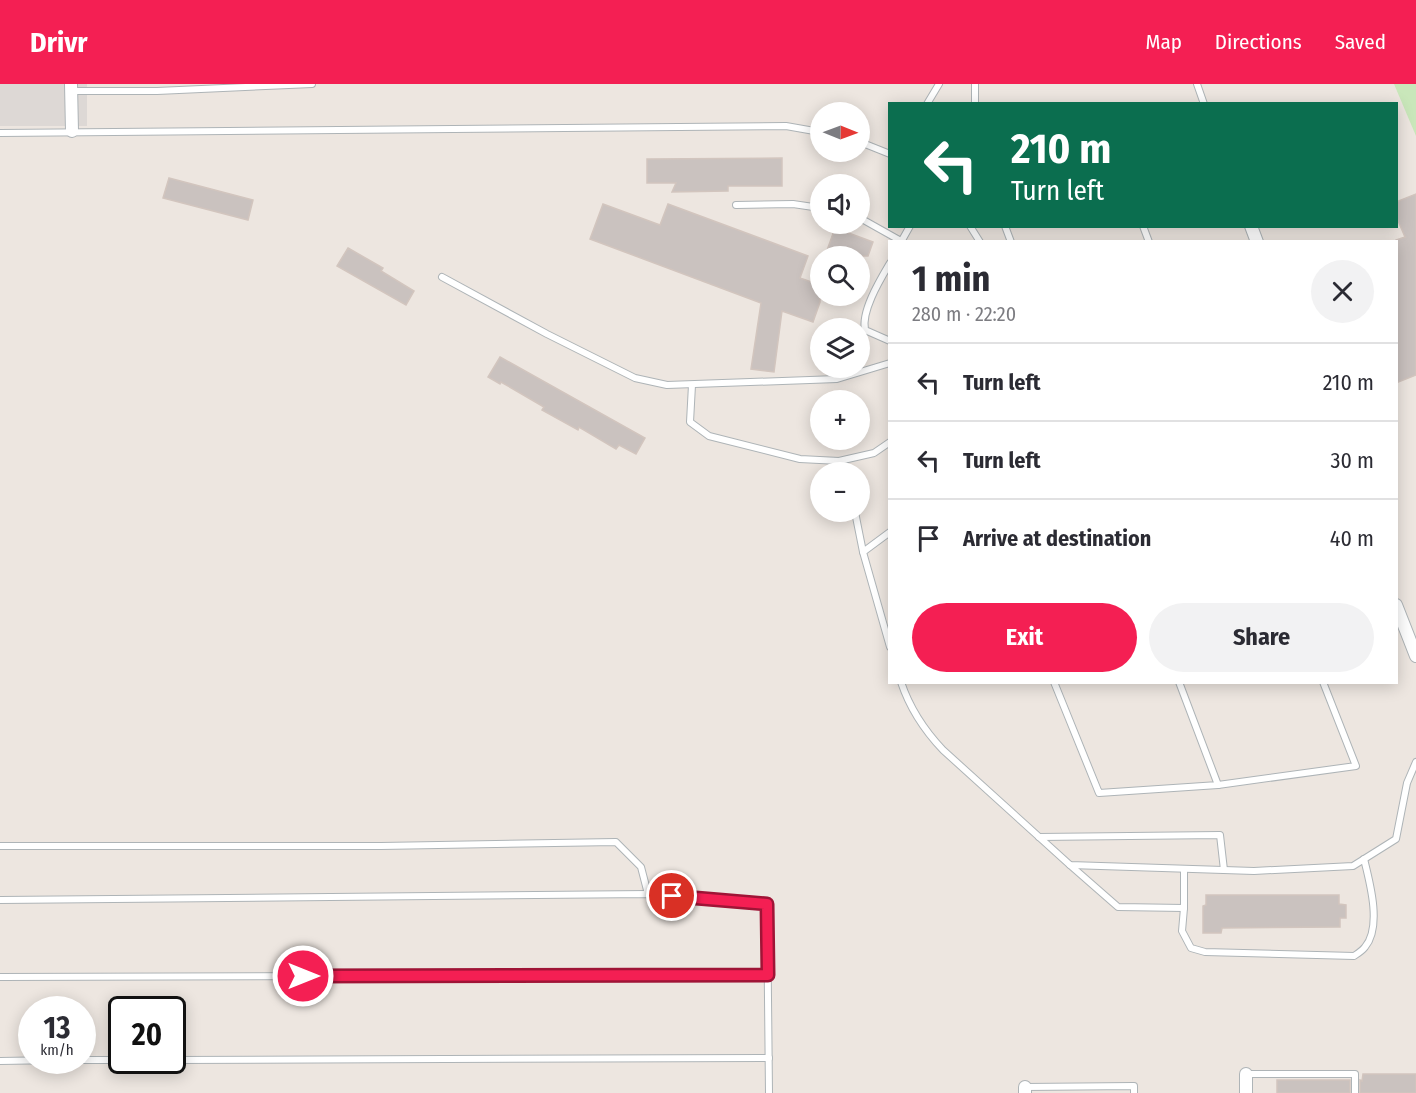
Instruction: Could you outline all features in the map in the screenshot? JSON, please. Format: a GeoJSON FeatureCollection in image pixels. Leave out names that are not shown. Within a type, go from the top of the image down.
{"type":"FeatureCollection","features":[{"type":"Feature","properties":{"kind":"street"},"geometry":{"type":"LineString","coordinates":[[71,87],[72,131]]}},
{"type":"Feature","properties":{"kind":"street"},"geometry":{"type":"LineString","coordinates":[[1398,610],[1416,656]]}},
{"type":"Feature","properties":{"kind":"street"},"geometry":{"type":"LineString","coordinates":[[1246,1074],[1246,1093]]}},
{"type":"Feature","properties":{"kind":"lane"},"geometry":{"type":"LineString","coordinates":[[71,87],[157,91],[312,84]]}},
{"type":"Feature","properties":{"kind":"lane"},"geometry":{"type":"LineString","coordinates":[[928,102],[939,84]]}},
{"type":"Feature","properties":{"kind":"lane"},"geometry":{"type":"LineString","coordinates":[[975,84],[975,102]]}},
{"type":"Feature","properties":{"kind":"lane"},"geometry":{"type":"LineString","coordinates":[[1197,84],[1203,102]]}},
{"type":"Feature","properties":{"kind":"lane"},"geometry":{"type":"LineString","coordinates":[[0,133],[786,126],[810,130]]}},
{"type":"Feature","properties":{"kind":"lane"},"geometry":{"type":"LineString","coordinates":[[870,145],[888,151]]}},
{"type":"Feature","properties":{"kind":"lane"},"geometry":{"type":"LineString","coordinates":[[736,206],[793,204],[810,207]]}},
{"type":"Feature","properties":{"kind":"lane"},"geometry":{"type":"LineString","coordinates":[[870,224],[898,240]]}},
{"type":"Feature","properties":{"kind":"lane"},"geometry":{"type":"LineString","coordinates":[[888,267],[863,322],[865,330],[888,340]]}},
{"type":"Feature","properties":{"kind":"lane"},"geometry":{"type":"LineString","coordinates":[[442,277],[547,334],[635,378],[667,385],[837,379],[888,364]]}},
{"type":"Feature","properties":{"kind":"lane"},"geometry":{"type":"LineString","coordinates":[[692,385],[690,422],[709,436],[800,459],[839,461],[874,453],[888,443]]}},
{"type":"Feature","properties":{"kind":"lane"},"geometry":{"type":"LineString","coordinates":[[857,522],[863,552],[888,639]]}},
{"type":"Feature","properties":{"kind":"lane"},"geometry":{"type":"LineString","coordinates":[[863,552],[888,533]]}},
{"type":"Feature","properties":{"kind":"lane"},"geometry":{"type":"LineString","coordinates":[[902,684],[924,730],[943,750],[1118,907],[1184,909]]}},
{"type":"Feature","properties":{"kind":"lane"},"geometry":{"type":"LineString","coordinates":[[1055,684],[1099,793],[1218,785],[1356,766],[1324,684]]}},
{"type":"Feature","properties":{"kind":"lane"},"geometry":{"type":"LineString","coordinates":[[1180,684],[1218,785]]}},
{"type":"Feature","properties":{"kind":"lane"},"geometry":{"type":"LineString","coordinates":[[1070,865],[1254,871],[1353,866],[1396,839],[1407,783],[1416,762]]}},
{"type":"Feature","properties":{"kind":"lane"},"geometry":{"type":"LineString","coordinates":[[1039,837],[1220,835],[1224,870]]}},
{"type":"Feature","properties":{"kind":"lane"},"geometry":{"type":"LineString","coordinates":[[0,846],[381,846],[616,842],[641,867],[648,894]]}},
{"type":"Feature","properties":{"kind":"lane"},"geometry":{"type":"LineString","coordinates":[[1184,869],[1182,931],[1191,948],[1205,952],[1354,956],[1366,947],[1373,928],[1372,896],[1364,859]]}},
{"type":"Feature","properties":{"kind":"lane"},"geometry":{"type":"LineString","coordinates":[[0,900],[648,894],[767,904],[769,1093]]}},
{"type":"Feature","properties":{"kind":"lane"},"geometry":{"type":"LineString","coordinates":[[0,977],[768,975]]}},
{"type":"Feature","properties":{"kind":"lane"},"geometry":{"type":"LineString","coordinates":[[186,1060],[769,1058]]}},
{"type":"Feature","properties":{"kind":"lane"},"geometry":{"type":"LineString","coordinates":[[0,1061],[18,1061]]}},
{"type":"Feature","properties":{"kind":"lane"},"geometry":{"type":"LineString","coordinates":[[1246,1074],[1355,1074],[1355,1093]]}},
{"type":"Feature","properties":{"kind":"lane"},"geometry":{"type":"LineString","coordinates":[[1025,1090],[1134,1086],[1134,1093]]}},
{"type":"Feature","properties":{"kind":"shaded area"},"geometry":{"type":"Polygon","coordinates":[[[0,84],[87,84],[87,126],[0,126],[0,84]]]}},
{"type":"Feature","properties":{"kind":"green space"},"geometry":{"type":"Polygon","coordinates":[[[1394,84],[1416,84],[1416,136],[1394,84]]]}},
{"type":"Feature","properties":{"kind":"building"},"geometry":{"type":"Polygon","coordinates":[[[782,158],[782,186],[728,186],[728,191],[672,192],[676,183],[647,183],[647,159],[782,158]]]}},
{"type":"Feature","properties":{"kind":"building"},"geometry":{"type":"Polygon","coordinates":[[[169,178],[253,200],[248,220],[163,198],[169,178]]]}},
{"type":"Feature","properties":{"kind":"building"},"geometry":{"type":"Polygon","coordinates":[[[1416,194],[1416,375],[1398,382],[1398,240],[1396,240],[1405,237],[1398,221],[1398,201],[1416,194]]]}},
{"type":"Feature","properties":{"kind":"building"},"geometry":{"type":"Polygon","coordinates":[[[603,204],[660,225],[668,204],[808,256],[800,278],[810,282],[810,306],[819,306],[814,318],[810,318],[810,321],[782,311],[774,372],[751,369],[761,303],[590,239],[603,204]]]}},
{"type":"Feature","properties":{"kind":"building"},"geometry":{"type":"Polygon","coordinates":[[[833,234],[851,234],[873,242],[870,250],[870,246],[829,246],[833,234]]]}},
{"type":"Feature","properties":{"kind":"building"},"geometry":{"type":"Polygon","coordinates":[[[348,248],[383,268],[381,271],[414,291],[406,305],[337,266],[348,248]]]}},
{"type":"Feature","properties":{"kind":"building"},"geometry":{"type":"Polygon","coordinates":[[[500,357],[645,438],[636,454],[619,445],[616,449],[579,427],[578,430],[542,410],[544,407],[488,377],[500,357]]]}},
{"type":"Feature","properties":{"kind":"building"},"geometry":{"type":"Polygon","coordinates":[[[1206,895],[1339,895],[1339,904],[1346,905],[1346,918],[1340,918],[1340,927],[1222,928],[1221,933],[1203,933],[1203,906],[1206,905],[1206,895]]]}},
{"type":"Feature","properties":{"kind":"building"},"geometry":{"type":"Polygon","coordinates":[[[1363,1074],[1416,1074],[1416,1093],[1360,1093],[1360,1080],[1362,1081],[1363,1074]]]}},
{"type":"Feature","properties":{"kind":"building"},"geometry":{"type":"Polygon","coordinates":[[[1277,1080],[1350,1080],[1350,1093],[1277,1093],[1277,1080]]]}},
{"type":"Feature","properties":{"kind":"route"},"geometry":{"type":"LineString","coordinates":[[303,976],[768,975],[767,904],[672,896]]}}]}
